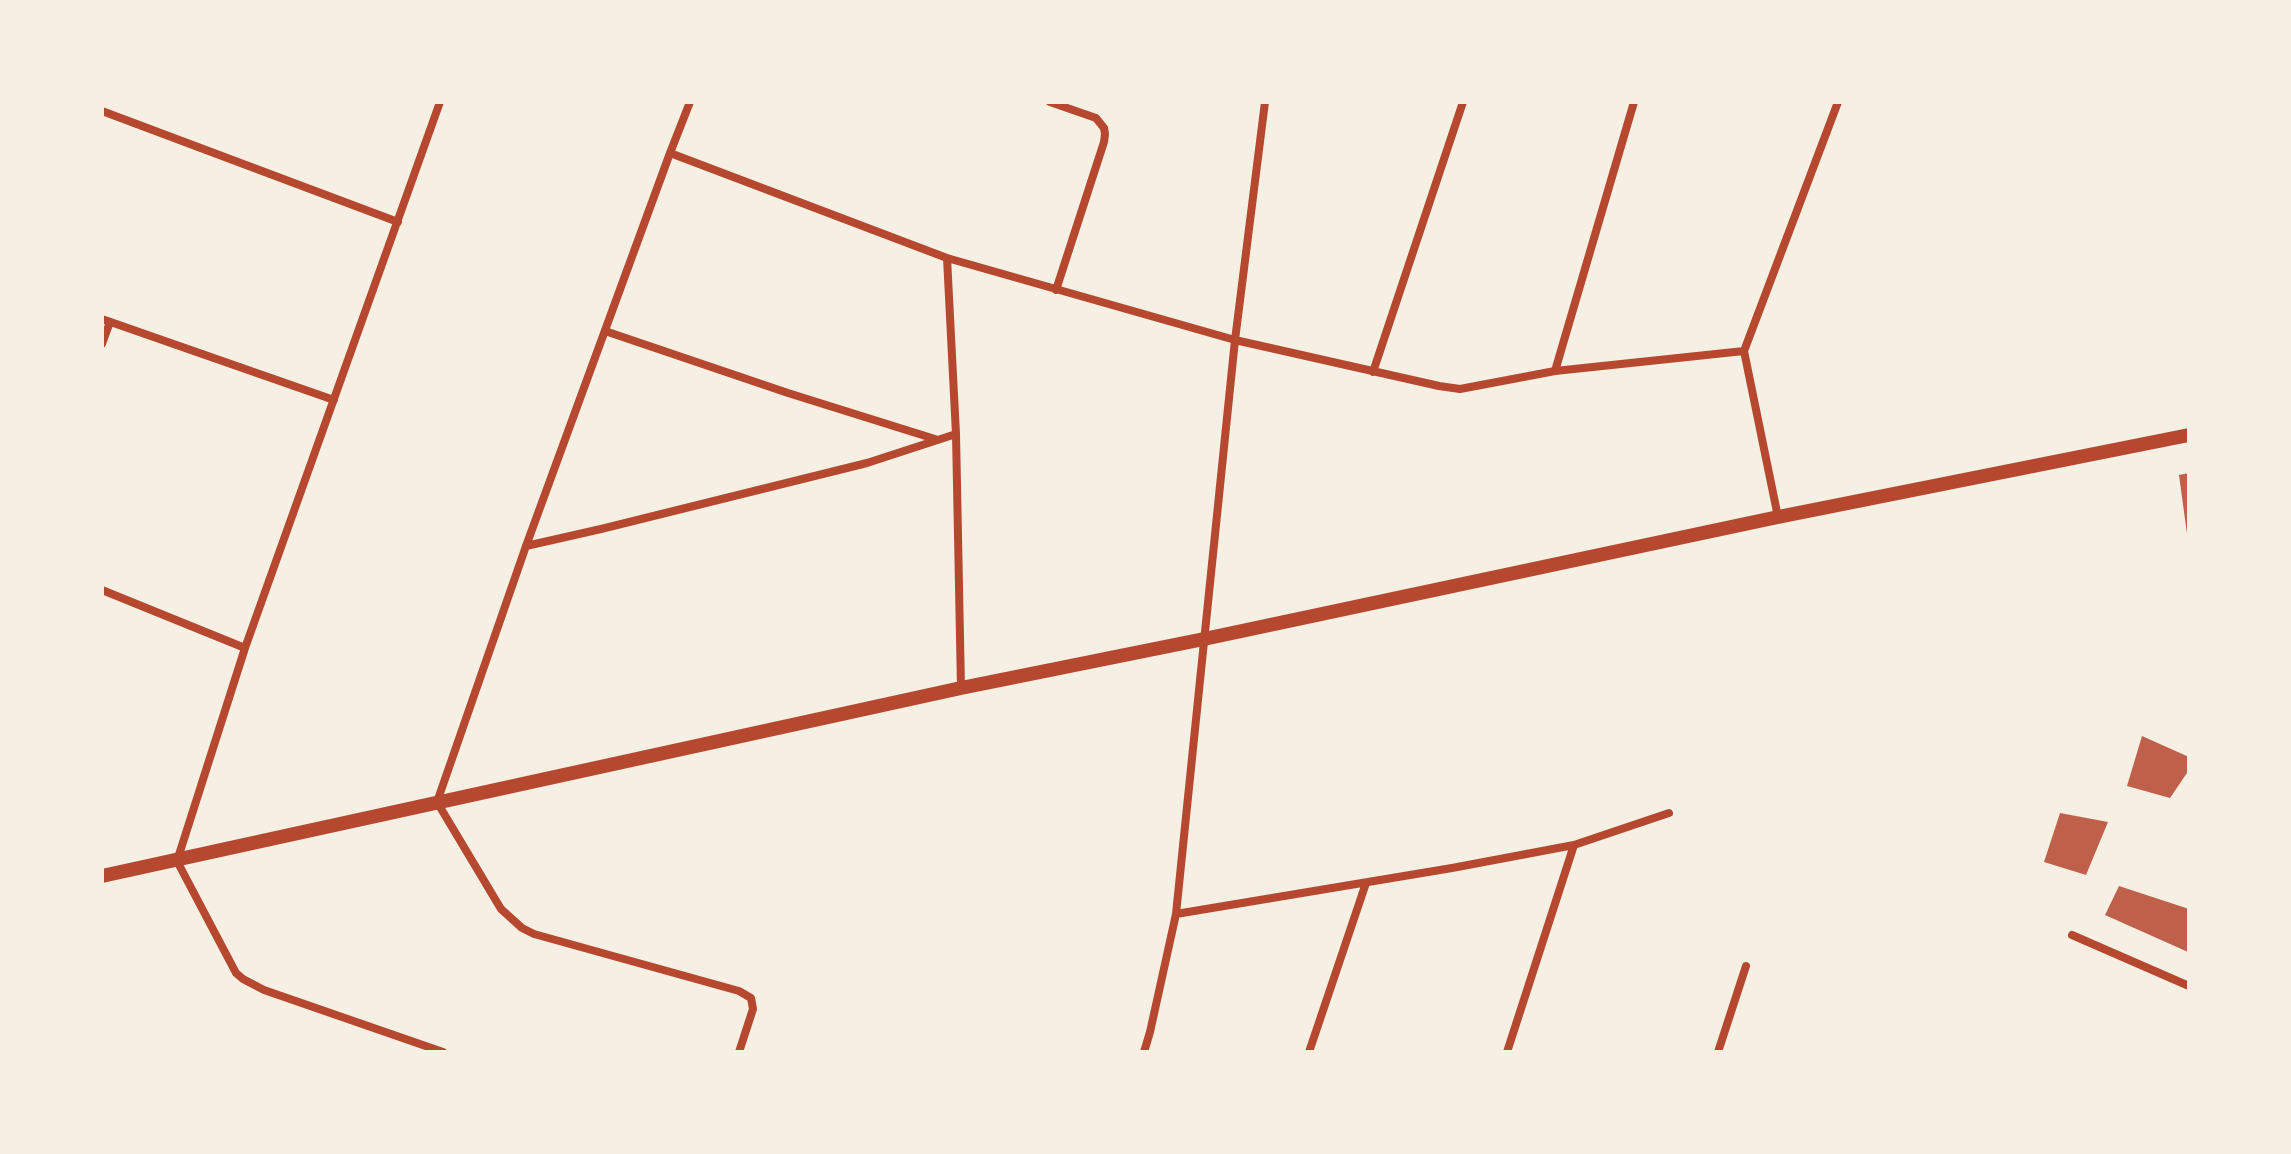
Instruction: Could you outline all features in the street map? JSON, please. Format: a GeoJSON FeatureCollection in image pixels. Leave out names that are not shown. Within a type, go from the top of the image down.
{"type":"FeatureCollection","features":[{"type":"Feature","properties":{"kind":"street"},"geometry":{"type":"LineString","coordinates":[[440,102],[245,648],[177,861],[236,973],[248,983],[443,1052]]}},
{"type":"Feature","properties":{"kind":"street"},"geometry":{"type":"LineString","coordinates":[[437,802],[526,546],[690,102]]}},
{"type":"Feature","properties":{"kind":"street"},"geometry":{"type":"LineString","coordinates":[[1050,102],[1096,118],[1105,134],[1056,290]]}},
{"type":"Feature","properties":{"kind":"street"},"geometry":{"type":"LineString","coordinates":[[1144,1052],[1176,914],[1235,340],[1265,102]]}},
{"type":"Feature","properties":{"kind":"street"},"geometry":{"type":"LineString","coordinates":[[1373,372],[1463,102]]}},
{"type":"Feature","properties":{"kind":"street"},"geometry":{"type":"LineString","coordinates":[[1555,371],[1634,102]]}},
{"type":"Feature","properties":{"kind":"street"},"geometry":{"type":"LineString","coordinates":[[1778,517],[1744,351],[1838,102]]}},
{"type":"Feature","properties":{"kind":"street"},"geometry":{"type":"LineString","coordinates":[[102,111],[398,222]]}},
{"type":"Feature","properties":{"kind":"street"},"geometry":{"type":"LineString","coordinates":[[670,153],[947,258],[1235,340],[1439,386],[1460,389],[1555,371],[1744,351]]}},
{"type":"Feature","properties":{"kind":"street"},"geometry":{"type":"LineString","coordinates":[[947,258],[956,434],[961,688]]}},
{"type":"Feature","properties":{"kind":"street"},"geometry":{"type":"LineString","coordinates":[[102,344],[106,320],[334,400]]}},
{"type":"Feature","properties":{"kind":"street"},"geometry":{"type":"LineString","coordinates":[[605,331],[937,439]]}},
{"type":"Feature","properties":{"kind":"street"},"geometry":{"type":"LineString","coordinates":[[526,546],[867,463],[956,434]]}},
{"type":"Feature","properties":{"kind":"street"},"geometry":{"type":"LineString","coordinates":[[102,876],[961,688],[1778,517],[2189,435]]}},
{"type":"Feature","properties":{"kind":"street"},"geometry":{"type":"LineString","coordinates":[[102,590],[245,648]]}},
{"type":"Feature","properties":{"kind":"street"},"geometry":{"type":"LineString","coordinates":[[437,802],[501,909],[522,928],[534,934],[739,991],[751,998],[753,1009],[739,1052]]}},
{"type":"Feature","properties":{"kind":"street"},"geometry":{"type":"LineString","coordinates":[[1176,914],[1574,845],[1669,813]]}},
{"type":"Feature","properties":{"kind":"street"},"geometry":{"type":"LineString","coordinates":[[1507,1052],[1574,845]]}},
{"type":"Feature","properties":{"kind":"street"},"geometry":{"type":"LineString","coordinates":[[1309,1052],[1366,883]]}},
{"type":"Feature","properties":{"kind":"street"},"geometry":{"type":"LineString","coordinates":[[2072,935],[2189,986]]}},
{"type":"Feature","properties":{"kind":"street"},"geometry":{"type":"LineString","coordinates":[[1718,1052],[1746,966]]}},
{"type":"Feature","properties":{"kind":"building"},"geometry":{"type":"Polygon","coordinates":[[[2189,473],[2189,534],[2187,534],[2179,475],[2189,473]]]}},
{"type":"Feature","properties":{"kind":"building"},"geometry":{"type":"Polygon","coordinates":[[[2142,736],[2189,757],[2189,770],[2170,798],[2127,786],[2142,736]]]}},
{"type":"Feature","properties":{"kind":"building"},"geometry":{"type":"Polygon","coordinates":[[[2060,813],[2108,822],[2086,875],[2044,862],[2060,813]]]}},
{"type":"Feature","properties":{"kind":"building"},"geometry":{"type":"Polygon","coordinates":[[[2119,886],[2189,909],[2188,952],[2105,915],[2119,886]]]}}]}
